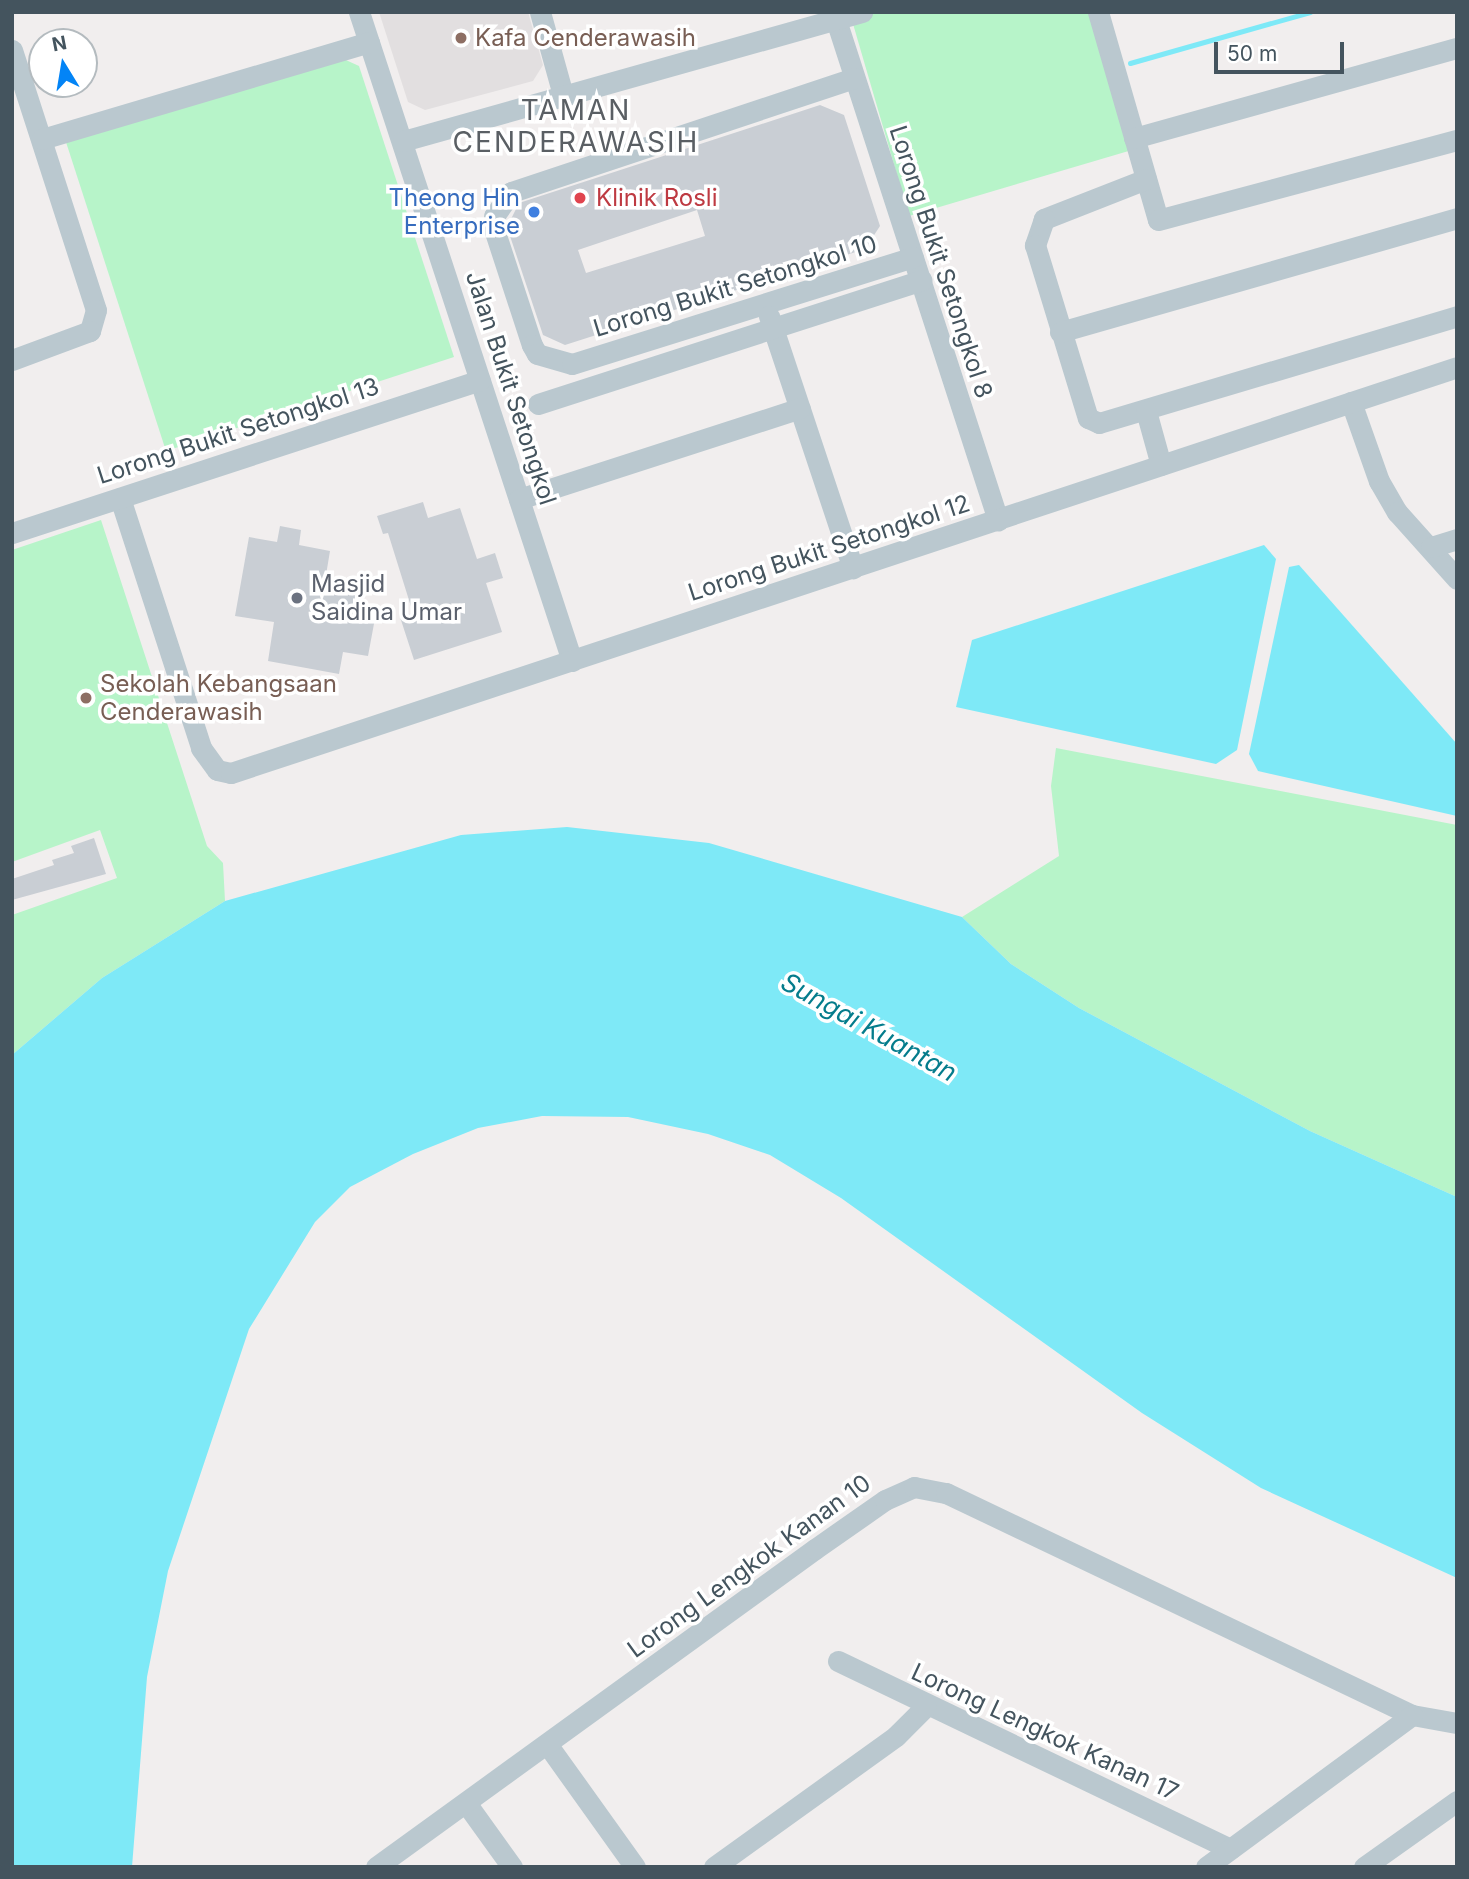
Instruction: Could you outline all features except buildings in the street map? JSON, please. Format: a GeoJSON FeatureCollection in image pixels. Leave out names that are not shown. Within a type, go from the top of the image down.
{"type":"FeatureCollection","features":[{"type":"Feature","properties":{"kind":"street","name":"Jalan Bukit Setongkol"},"geometry":{"type":"LineString","coordinates":[[359,12],[572,662]]}},
{"type":"Feature","properties":{"kind":"street"},"geometry":{"type":"LineString","coordinates":[[540,12],[563,95]]}},
{"type":"Feature","properties":{"kind":"street"},"geometry":{"type":"LineString","coordinates":[[403,141],[823,19],[862,12]]}},
{"type":"Feature","properties":{"kind":"street"},"geometry":{"type":"LineString","coordinates":[[1098,12],[1158,220],[1457,140]]}},
{"type":"Feature","properties":{"kind":"street","name":"Lorong Bukit Setongkol 8"},"geometry":{"type":"LineString","coordinates":[[823,19],[854,78],[998,520]]}},
{"type":"Feature","properties":{"kind":"street"},"geometry":{"type":"LineString","coordinates":[[42,139],[369,42]]}},
{"type":"Feature","properties":{"kind":"street"},"geometry":{"type":"LineString","coordinates":[[1134,138],[1457,48]]}},
{"type":"Feature","properties":{"kind":"street"},"geometry":{"type":"LineString","coordinates":[[12,50],[94,298],[96,321],[78,338],[12,360]]}},
{"type":"Feature","properties":{"kind":"street","name":"Lorong Bukit Setongkol 10"},"geometry":{"type":"LineString","coordinates":[[854,78],[523,185],[511,192],[494,216],[494,229],[537,354],[572,364],[913,257]]}},
{"type":"Feature","properties":{"kind":"street"},"geometry":{"type":"LineString","coordinates":[[1146,179],[1044,219],[1035,244],[1088,418],[1107,423],[1457,316]]}},
{"type":"Feature","properties":{"kind":"street"},"geometry":{"type":"LineString","coordinates":[[1060,332],[1457,218]]}},
{"type":"Feature","properties":{"kind":"street"},"geometry":{"type":"LineString","coordinates":[[538,404],[921,280]]}},
{"type":"Feature","properties":{"kind":"street"},"geometry":{"type":"LineString","coordinates":[[765,304],[853,568]]}},
{"type":"Feature","properties":{"kind":"street","name":"Lorong Bukit Setongkol 12"},"geometry":{"type":"LineString","coordinates":[[120,498],[201,748],[217,770],[231,773],[254,768],[1457,367]]}},
{"type":"Feature","properties":{"kind":"street","name":"Lorong Bukit Setongkol 13"},"geometry":{"type":"LineString","coordinates":[[12,533],[480,380]]}},
{"type":"Feature","properties":{"kind":"street"},"geometry":{"type":"LineString","coordinates":[[1351,402],[1379,481],[1397,512],[1457,579]]}},
{"type":"Feature","properties":{"kind":"street"},"geometry":{"type":"LineString","coordinates":[[519,499],[800,408]]}},
{"type":"Feature","properties":{"kind":"street"},"geometry":{"type":"LineString","coordinates":[[1146,411],[1161,465]]}},
{"type":"Feature","properties":{"kind":"street"},"geometry":{"type":"LineString","coordinates":[[1431,547],[1457,539]]}},
{"type":"Feature","properties":{"kind":"street","name":"Lorong Lengkok Kanan 10"},"geometry":{"type":"LineString","coordinates":[[376,1867],[875,1507],[914,1487],[946,1493],[1412,1715],[1457,1723]]}},
{"type":"Feature","properties":{"kind":"street","name":"Lorong Lengkok Kanan 17"},"geometry":{"type":"LineString","coordinates":[[838,1661],[926,1706],[1230,1849]]}},
{"type":"Feature","properties":{"kind":"street"},"geometry":{"type":"LineString","coordinates":[[714,1867],[743,1858],[896,1736],[926,1706]]}},
{"type":"Feature","properties":{"kind":"street"},"geometry":{"type":"LineString","coordinates":[[1206,1867],[1412,1715]]}},
{"type":"Feature","properties":{"kind":"street"},"geometry":{"type":"LineString","coordinates":[[548,1744],[635,1867]]}},
{"type":"Feature","properties":{"kind":"street"},"geometry":{"type":"LineString","coordinates":[[1366,1863],[1457,1801]]}},
{"type":"Feature","properties":{"kind":"street"},"geometry":{"type":"LineString","coordinates":[[466,1802],[512,1867]]}},
{"type":"Feature","properties":{"kind":"shaded area","name":"Kafa Cenderawasih"},"geometry":{"type":"Polygon","coordinates":[[[379,12],[528,12],[543,65],[533,81],[425,110],[408,102],[379,12]]]}},
{"type":"Feature","properties":{"kind":"green space"},"geometry":{"type":"Polygon","coordinates":[[[868,12],[1091,12],[1132,150],[909,216],[851,17],[868,12]]]}},
{"type":"Feature","properties":{"kind":"green space"},"geometry":{"type":"Polygon","coordinates":[[[337,56],[359,66],[454,357],[166,451],[65,139],[337,56]]]}},
{"type":"Feature","properties":{"kind":"green space","name":"Sekolah Kebangsaan Cenderawasih"},"geometry":{"type":"Polygon","coordinates":[[[101,520],[207,846],[223,863],[225,901],[102,978],[12,1055],[12,915],[117,878],[100,830],[12,862],[12,550],[101,520]]]}},
{"type":"Feature","properties":{"kind":"green space"},"geometry":{"type":"Polygon","coordinates":[[[1056,748],[1457,825],[1457,1197],[1310,1131],[1079,1008],[1011,964],[962,917],[1059,856],[1051,786],[1056,748]]]}},
{"type":"Feature","properties":{"kind":"water"},"geometry":{"type":"Polygon","coordinates":[[[1264,545],[1276,559],[1237,750],[1216,764],[956,707],[972,640],[1264,545]]]}},
{"type":"Feature","properties":{"kind":"water"},"geometry":{"type":"Polygon","coordinates":[[[1299,565],[1457,744],[1457,816],[1258,771],[1249,754],[1289,567],[1299,565]]]}},
{"type":"Feature","properties":{"kind":"water","name":"Sungai Kuantan"},"geometry":{"type":"Polygon","coordinates":[[[567,827],[709,843],[962,917],[1011,964],[1079,1008],[1310,1131],[1457,1197],[1457,1578],[1261,1488],[1142,1413],[841,1198],[770,1155],[708,1134],[628,1117],[542,1116],[478,1128],[413,1154],[350,1187],[315,1222],[249,1329],[168,1571],[147,1677],[132,1867],[12,1867],[12,1055],[102,978],[225,901],[461,835],[567,827]]]}},
{"type":"Feature","properties":{"kind":"waterway"},"geometry":{"type":"LineString","coordinates":[[1130,63],[1310,12]]}},
{"type":"Feature","properties":{"kind":"place","name":"Kafa Cenderawasih"},"geometry":{"type":"Point","coordinates":[461,38]}},
{"type":"Feature","properties":{"kind":"place","name":"Klinik Rosli"},"geometry":{"type":"Point","coordinates":[580,198]}},
{"type":"Feature","properties":{"kind":"place","name":"Theong Hin Enterprise"},"geometry":{"type":"Point","coordinates":[534,212]}},
{"type":"Feature","properties":{"kind":"place","name":"Masjid Saidina Umar"},"geometry":{"type":"Point","coordinates":[297,598]}},
{"type":"Feature","properties":{"kind":"place","name":"Sekolah Kebangsaan Cenderawasih"},"geometry":{"type":"Point","coordinates":[86,698]}},
{"type":"Feature","properties":{"kind":"district","name":"TAMAN CENDERAWASIH"},"geometry":{"type":"Point","coordinates":[576,126]}}]}
